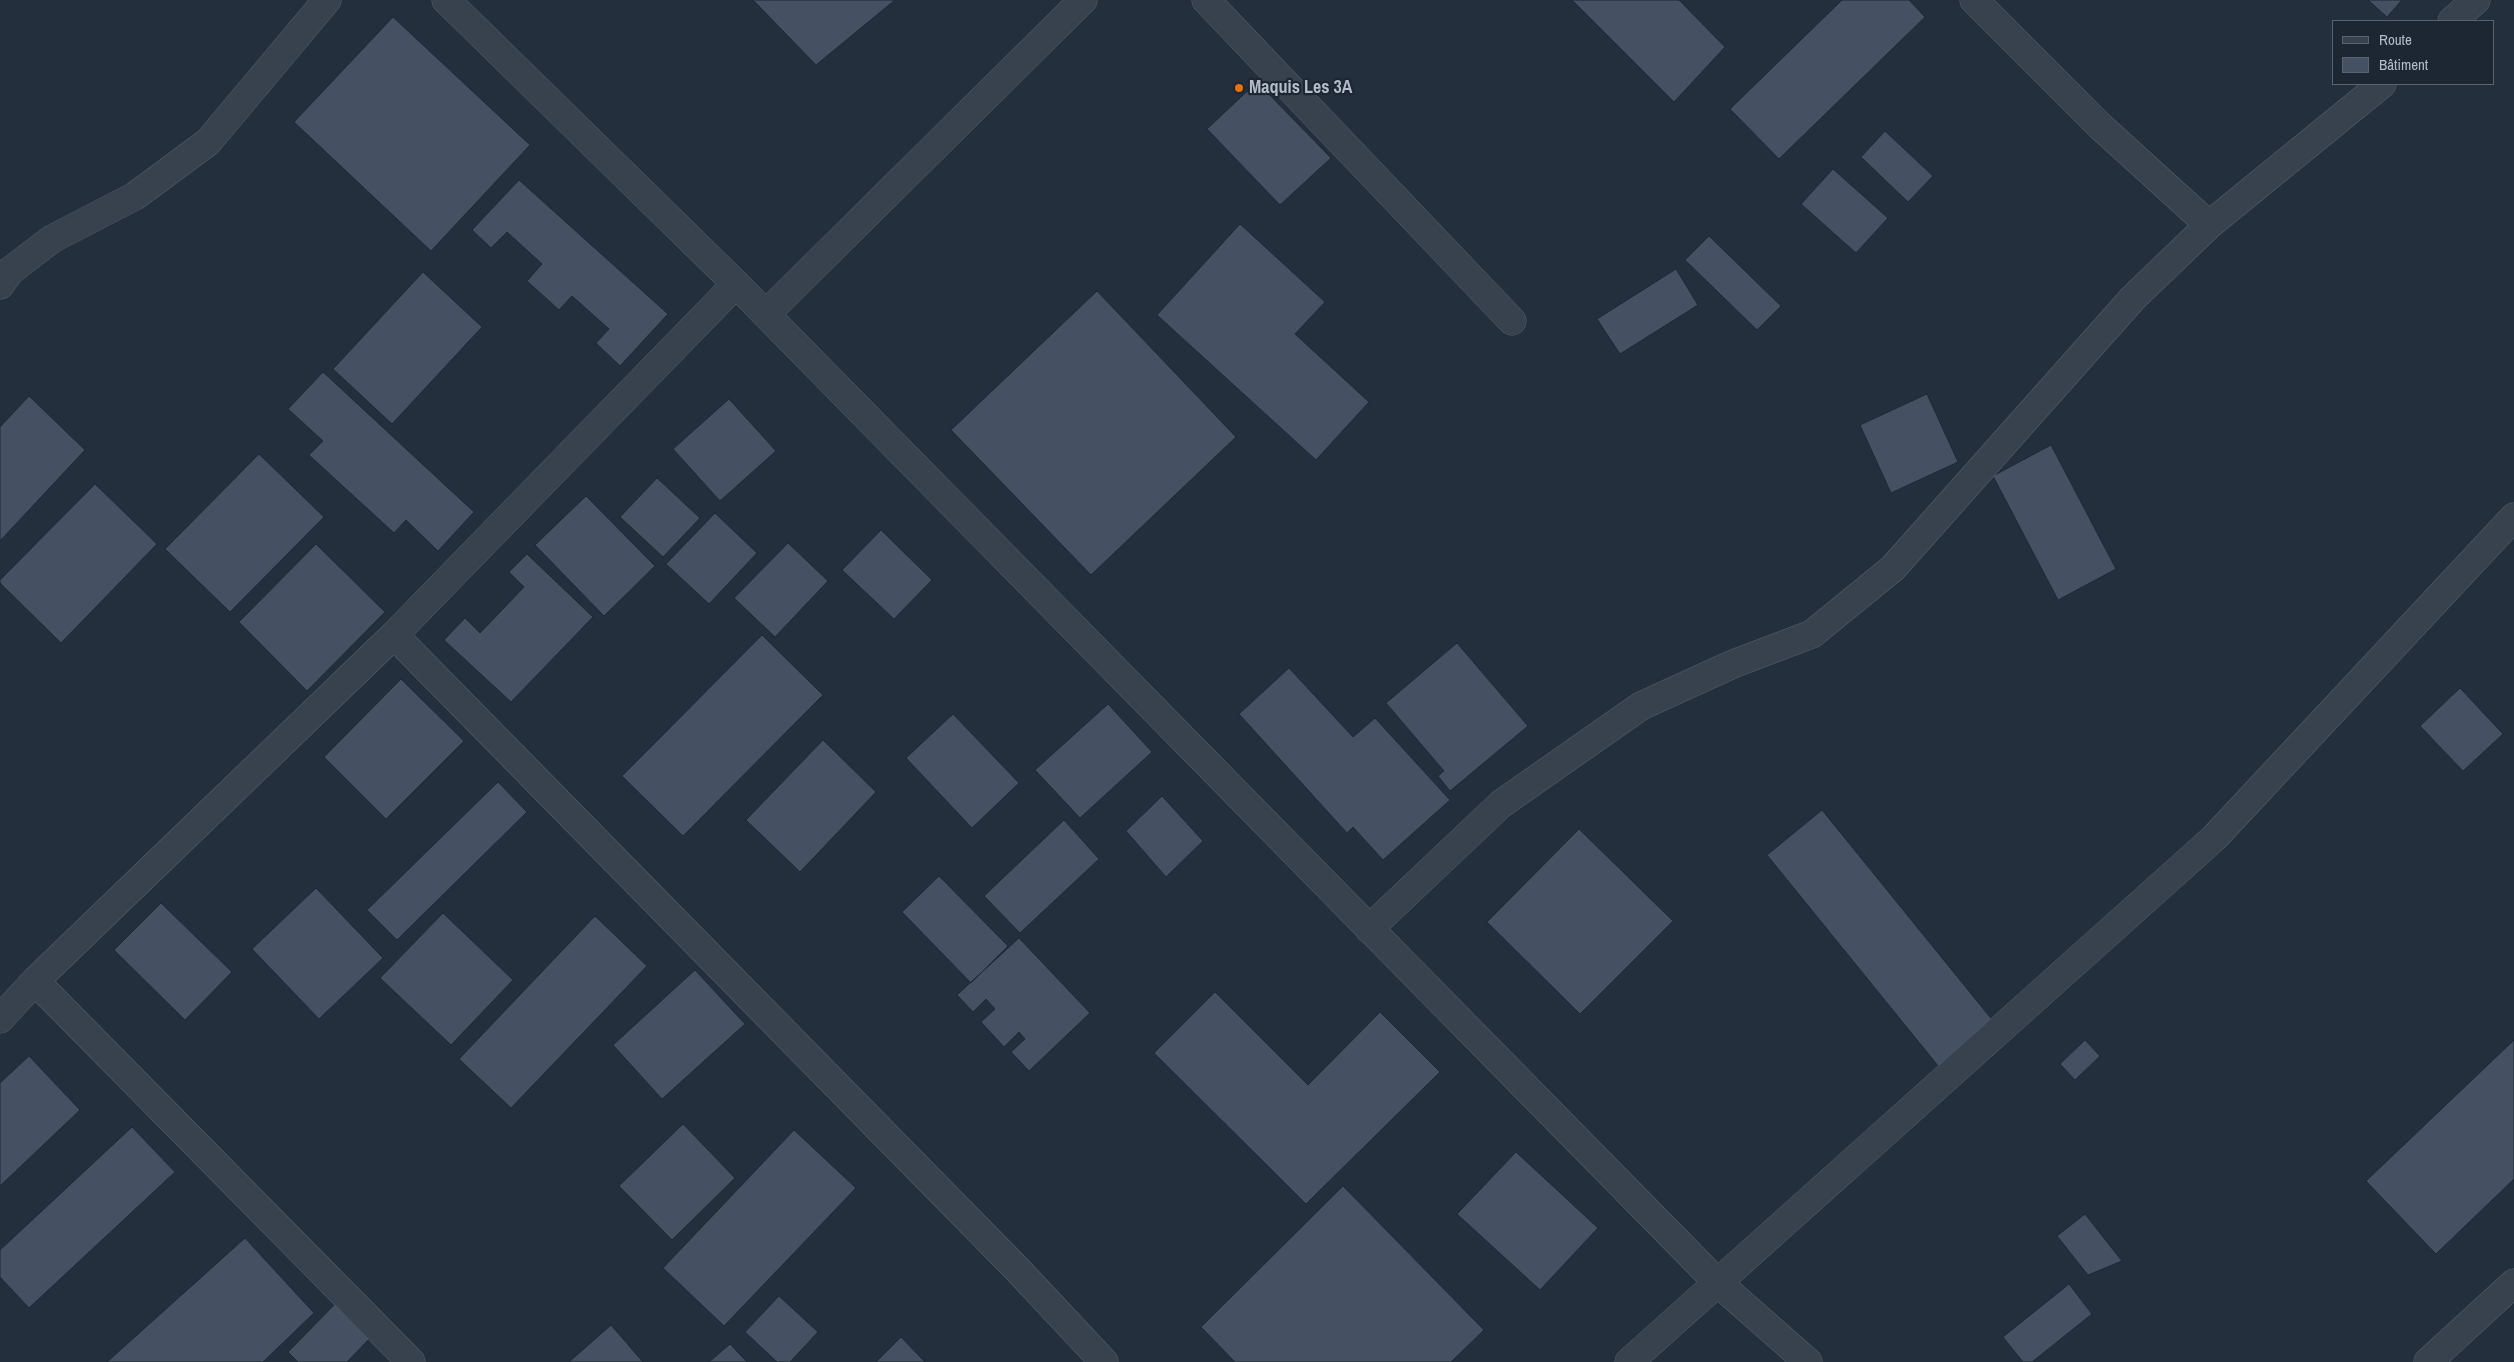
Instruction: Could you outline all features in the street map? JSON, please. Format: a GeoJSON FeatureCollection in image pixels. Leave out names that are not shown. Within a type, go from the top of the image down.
{"type":"FeatureCollection","features":[{"type":"Feature","properties":{"kind":"street"},"geometry":{"type":"LineString","coordinates":[[3,273],[52,239],[135,196],[208,142],[327,0]]}},
{"type":"Feature","properties":{"kind":"street"},"geometry":{"type":"LineString","coordinates":[[446,0],[766,314],[1717,1282],[1808,1362]]}},
{"type":"Feature","properties":{"kind":"street"},"geometry":{"type":"LineString","coordinates":[[766,314],[1083,0]]}},
{"type":"Feature","properties":{"kind":"street"},"geometry":{"type":"LineString","coordinates":[[1206,0],[1512,321]]}},
{"type":"Feature","properties":{"kind":"street"},"geometry":{"type":"LineString","coordinates":[[1974,0],[2100,126],[2208,225]]}},
{"type":"Feature","properties":{"kind":"street"},"geometry":{"type":"LineString","coordinates":[[2453,20],[2476,0]]}},
{"type":"Feature","properties":{"kind":"street"},"geometry":{"type":"LineString","coordinates":[[1369,929],[1501,804],[1641,706],[1733,664],[1812,634],[1892,568],[2133,298],[2208,225],[2381,85]]}},
{"type":"Feature","properties":{"kind":"street"},"geometry":{"type":"LineString","coordinates":[[0,1019],[34,982],[394,636],[736,284]]}},
{"type":"Feature","properties":{"kind":"street"},"geometry":{"type":"LineString","coordinates":[[1629,1362],[2214,838],[2514,516]]}},
{"type":"Feature","properties":{"kind":"street"},"geometry":{"type":"LineString","coordinates":[[394,636],[1017,1269],[1104,1362]]}},
{"type":"Feature","properties":{"kind":"street"},"geometry":{"type":"LineString","coordinates":[[34,982],[411,1362]]}},
{"type":"Feature","properties":{"kind":"street"},"geometry":{"type":"LineString","coordinates":[[2428,1362],[2514,1283]]}},
{"type":"Feature","properties":{"kind":"building"},"geometry":{"type":"Polygon","coordinates":[[[753,0],[895,0],[816,65],[753,0]]]}},
{"type":"Feature","properties":{"kind":"building"},"geometry":{"type":"Polygon","coordinates":[[[1572,0],[1679,0],[1725,47],[1674,102],[1572,0]]]}},
{"type":"Feature","properties":{"kind":"building"},"geometry":{"type":"Polygon","coordinates":[[[1842,0],[1909,0],[1925,17],[1779,159],[1730,109],[1842,0]]]}},
{"type":"Feature","properties":{"kind":"building"},"geometry":{"type":"Polygon","coordinates":[[[2368,0],[2402,0],[2387,17],[2368,0]]]}},
{"type":"Feature","properties":{"kind":"building"},"geometry":{"type":"Polygon","coordinates":[[[393,17],[530,145],[431,251],[294,122],[393,17]]]}},
{"type":"Feature","properties":{"kind":"building"},"geometry":{"type":"Polygon","coordinates":[[[1257,82],[1331,158],[1280,205],[1207,129],[1257,82]]]}},
{"type":"Feature","properties":{"kind":"building"},"geometry":{"type":"Polygon","coordinates":[[[1885,131],[1933,176],[1908,202],[1861,157],[1885,131]]]}},
{"type":"Feature","properties":{"kind":"building"},"geometry":{"type":"Polygon","coordinates":[[[1833,169],[1888,218],[1856,253],[1801,204],[1833,169]]]}},
{"type":"Feature","properties":{"kind":"building"},"geometry":{"type":"Polygon","coordinates":[[[519,180],[668,314],[620,366],[596,343],[609,329],[572,296],[559,310],[527,281],[542,264],[507,232],[491,248],[472,230],[519,180]]]}},
{"type":"Feature","properties":{"kind":"building"},"geometry":{"type":"Polygon","coordinates":[[[1240,224],[1325,302],[1295,334],[1369,402],[1316,460],[1157,315],[1240,224]]]}},
{"type":"Feature","properties":{"kind":"building"},"geometry":{"type":"Polygon","coordinates":[[[1709,236],[1781,306],[1757,330],[1685,260],[1709,236]]]}},
{"type":"Feature","properties":{"kind":"building"},"geometry":{"type":"Polygon","coordinates":[[[1676,269],[1698,305],[1620,354],[1597,319],[1676,269]]]}},
{"type":"Feature","properties":{"kind":"building"},"geometry":{"type":"Polygon","coordinates":[[[423,272],[482,327],[392,424],[333,369],[423,272]]]}},
{"type":"Feature","properties":{"kind":"building"},"geometry":{"type":"Polygon","coordinates":[[[1097,291],[1236,437],[1091,575],[951,430],[1097,291]]]}},
{"type":"Feature","properties":{"kind":"building"},"geometry":{"type":"Polygon","coordinates":[[[323,372],[474,512],[438,551],[406,520],[394,533],[309,455],[323,441],[288,409],[323,372]]]}},
{"type":"Feature","properties":{"kind":"building"},"geometry":{"type":"Polygon","coordinates":[[[1927,394],[1958,462],[1891,493],[1860,425],[1927,394]]]}},
{"type":"Feature","properties":{"kind":"building"},"geometry":{"type":"Polygon","coordinates":[[[29,396],[85,450],[0,541],[0,427],[29,396]]]}},
{"type":"Feature","properties":{"kind":"building"},"geometry":{"type":"Polygon","coordinates":[[[729,399],[776,451],[720,501],[673,449],[729,399]]]}},
{"type":"Feature","properties":{"kind":"building"},"geometry":{"type":"Polygon","coordinates":[[[2051,445],[2116,569],[2058,600],[1993,476],[2051,445]]]}},
{"type":"Feature","properties":{"kind":"building"},"geometry":{"type":"Polygon","coordinates":[[[259,454],[324,517],[230,612],[165,549],[259,454]]]}},
{"type":"Feature","properties":{"kind":"building"},"geometry":{"type":"Polygon","coordinates":[[[657,478],[700,518],[663,557],[620,517],[657,478]]]}},
{"type":"Feature","properties":{"kind":"building"},"geometry":{"type":"Polygon","coordinates":[[[95,484],[157,544],[61,643],[0,583],[0,580],[95,484]]]}},
{"type":"Feature","properties":{"kind":"building"},"geometry":{"type":"Polygon","coordinates":[[[586,496],[655,566],[604,616],[535,545],[586,496]]]}},
{"type":"Feature","properties":{"kind":"building"},"geometry":{"type":"Polygon","coordinates":[[[715,513],[757,553],[709,604],[666,564],[715,513]]]}},
{"type":"Feature","properties":{"kind":"building"},"geometry":{"type":"Polygon","coordinates":[[[881,530],[932,580],[894,619],[842,570],[881,530]]]}},
{"type":"Feature","properties":{"kind":"building"},"geometry":{"type":"Polygon","coordinates":[[[788,543],[828,581],[775,637],[734,598],[788,543]]]}},
{"type":"Feature","properties":{"kind":"building"},"geometry":{"type":"Polygon","coordinates":[[[316,544],[385,612],[307,691],[239,622],[316,544]]]}},
{"type":"Feature","properties":{"kind":"building"},"geometry":{"type":"Polygon","coordinates":[[[527,554],[593,617],[511,702],[444,640],[465,618],[480,633],[524,587],[509,572],[527,554]]]}},
{"type":"Feature","properties":{"kind":"building"},"geometry":{"type":"Polygon","coordinates":[[[762,635],[823,695],[683,836],[622,776],[762,635]]]}},
{"type":"Feature","properties":{"kind":"building"},"geometry":{"type":"Polygon","coordinates":[[[1457,643],[1528,726],[1450,791],[1438,776],[1444,771],[1386,703],[1457,643]]]}},
{"type":"Feature","properties":{"kind":"building"},"geometry":{"type":"Polygon","coordinates":[[[1289,668],[1353,737],[1375,718],[1450,800],[1383,860],[1353,827],[1347,833],[1239,714],[1289,668]]]}},
{"type":"Feature","properties":{"kind":"building"},"geometry":{"type":"Polygon","coordinates":[[[401,679],[464,741],[386,819],[324,757],[401,679]]]}},
{"type":"Feature","properties":{"kind":"building"},"geometry":{"type":"Polygon","coordinates":[[[2460,688],[2503,734],[2463,771],[2420,726],[2460,688]]]}},
{"type":"Feature","properties":{"kind":"building"},"geometry":{"type":"Polygon","coordinates":[[[1108,704],[1152,752],[1080,818],[1035,770],[1108,704]]]}},
{"type":"Feature","properties":{"kind":"building"},"geometry":{"type":"Polygon","coordinates":[[[953,714],[1019,783],[972,828],[906,758],[953,714]]]}},
{"type":"Feature","properties":{"kind":"building"},"geometry":{"type":"Polygon","coordinates":[[[823,740],[876,792],[800,872],[746,820],[823,740]]]}},
{"type":"Feature","properties":{"kind":"building"},"geometry":{"type":"Polygon","coordinates":[[[498,782],[527,812],[397,940],[367,910],[498,782]]]}},
{"type":"Feature","properties":{"kind":"building"},"geometry":{"type":"Polygon","coordinates":[[[1162,796],[1203,841],[1166,877],[1126,831],[1162,796]]]}},
{"type":"Feature","properties":{"kind":"building"},"geometry":{"type":"Polygon","coordinates":[[[1822,810],[1994,1022],[1939,1067],[1767,855],[1822,810]]]}},
{"type":"Feature","properties":{"kind":"building"},"geometry":{"type":"Polygon","coordinates":[[[1064,820],[1099,859],[1020,933],[984,896],[1064,820]]]}},
{"type":"Feature","properties":{"kind":"building"},"geometry":{"type":"Polygon","coordinates":[[[1579,829],[1673,921],[1580,1014],[1487,922],[1579,829]]]}},
{"type":"Feature","properties":{"kind":"building"},"geometry":{"type":"Polygon","coordinates":[[[939,876],[1008,946],[971,983],[902,912],[939,876]]]}},
{"type":"Feature","properties":{"kind":"building"},"geometry":{"type":"Polygon","coordinates":[[[316,888],[383,958],[319,1019],[252,949],[316,888]]]}},
{"type":"Feature","properties":{"kind":"building"},"geometry":{"type":"Polygon","coordinates":[[[161,903],[232,972],[185,1020],[114,950],[161,903]]]}},
{"type":"Feature","properties":{"kind":"building"},"geometry":{"type":"Polygon","coordinates":[[[443,913],[513,980],[451,1045],[380,978],[443,913]]]}},
{"type":"Feature","properties":{"kind":"building"},"geometry":{"type":"Polygon","coordinates":[[[595,916],[647,966],[511,1108],[459,1059],[595,916]]]}},
{"type":"Feature","properties":{"kind":"building"},"geometry":{"type":"Polygon","coordinates":[[[1019,938],[1090,1013],[1029,1071],[1011,1052],[1025,1039],[1019,1032],[1004,1047],[981,1022],[995,1009],[986,999],[973,1012],[957,995],[1019,938]]]}},
{"type":"Feature","properties":{"kind":"building"},"geometry":{"type":"Polygon","coordinates":[[[695,970],[745,1024],[662,1099],[613,1045],[695,970]]]}},
{"type":"Feature","properties":{"kind":"building"},"geometry":{"type":"Polygon","coordinates":[[[1215,992],[1308,1085],[1380,1012],[1440,1072],[1306,1204],[1154,1053],[1215,992]]]}},
{"type":"Feature","properties":{"kind":"building"},"geometry":{"type":"Polygon","coordinates":[[[2085,1040],[2100,1056],[2075,1080],[2060,1064],[2085,1040]]]}},
{"type":"Feature","properties":{"kind":"building"},"geometry":{"type":"Polygon","coordinates":[[[2514,1040],[2514,1179],[2436,1254],[2366,1181],[2514,1040]]]}},
{"type":"Feature","properties":{"kind":"building"},"geometry":{"type":"Polygon","coordinates":[[[29,1056],[80,1110],[0,1186],[0,1083],[29,1056]]]}},
{"type":"Feature","properties":{"kind":"building"},"geometry":{"type":"Polygon","coordinates":[[[683,1124],[735,1178],[672,1240],[619,1186],[683,1124]]]}},
{"type":"Feature","properties":{"kind":"building"},"geometry":{"type":"Polygon","coordinates":[[[132,1127],[175,1172],[29,1308],[0,1277],[0,1250],[132,1127]]]}},
{"type":"Feature","properties":{"kind":"building"},"geometry":{"type":"Polygon","coordinates":[[[794,1130],[856,1188],[724,1326],[663,1268],[794,1130]]]}},
{"type":"Feature","properties":{"kind":"building"},"geometry":{"type":"Polygon","coordinates":[[[1516,1152],[1598,1228],[1540,1290],[1457,1214],[1516,1152]]]}},
{"type":"Feature","properties":{"kind":"building"},"geometry":{"type":"Polygon","coordinates":[[[1343,1186],[1484,1330],[1451,1362],[1235,1362],[1201,1327],[1343,1186]]]}},
{"type":"Feature","properties":{"kind":"building"},"geometry":{"type":"Polygon","coordinates":[[[2085,1214],[2122,1261],[2088,1275],[2057,1236],[2085,1214]]]}},
{"type":"Feature","properties":{"kind":"building"},"geometry":{"type":"Polygon","coordinates":[[[245,1238],[314,1313],[263,1362],[107,1362],[245,1238]]]}},
{"type":"Feature","properties":{"kind":"building"},"geometry":{"type":"Polygon","coordinates":[[[2069,1284],[2092,1314],[2032,1362],[2023,1362],[2003,1337],[2069,1284]]]}},
{"type":"Feature","properties":{"kind":"building"},"geometry":{"type":"Polygon","coordinates":[[[779,1296],[818,1332],[790,1362],[777,1362],[745,1332],[779,1296]]]}},
{"type":"Feature","properties":{"kind":"building"},"geometry":{"type":"Polygon","coordinates":[[[336,1303],[371,1337],[347,1362],[298,1362],[288,1352],[336,1303]]]}},
{"type":"Feature","properties":{"kind":"building"},"geometry":{"type":"Polygon","coordinates":[[[611,1325],[643,1362],[569,1362],[611,1325]]]}},
{"type":"Feature","properties":{"kind":"building"},"geometry":{"type":"Polygon","coordinates":[[[901,1337],[925,1362],[876,1362],[901,1337]]]}},
{"type":"Feature","properties":{"kind":"building"},"geometry":{"type":"Polygon","coordinates":[[[730,1344],[747,1362],[709,1362],[730,1344]]]}},
{"type":"Feature","properties":{"kind":"place","name":"Maquis Les 3A"},"geometry":{"type":"Point","coordinates":[1239,88]}}]}
